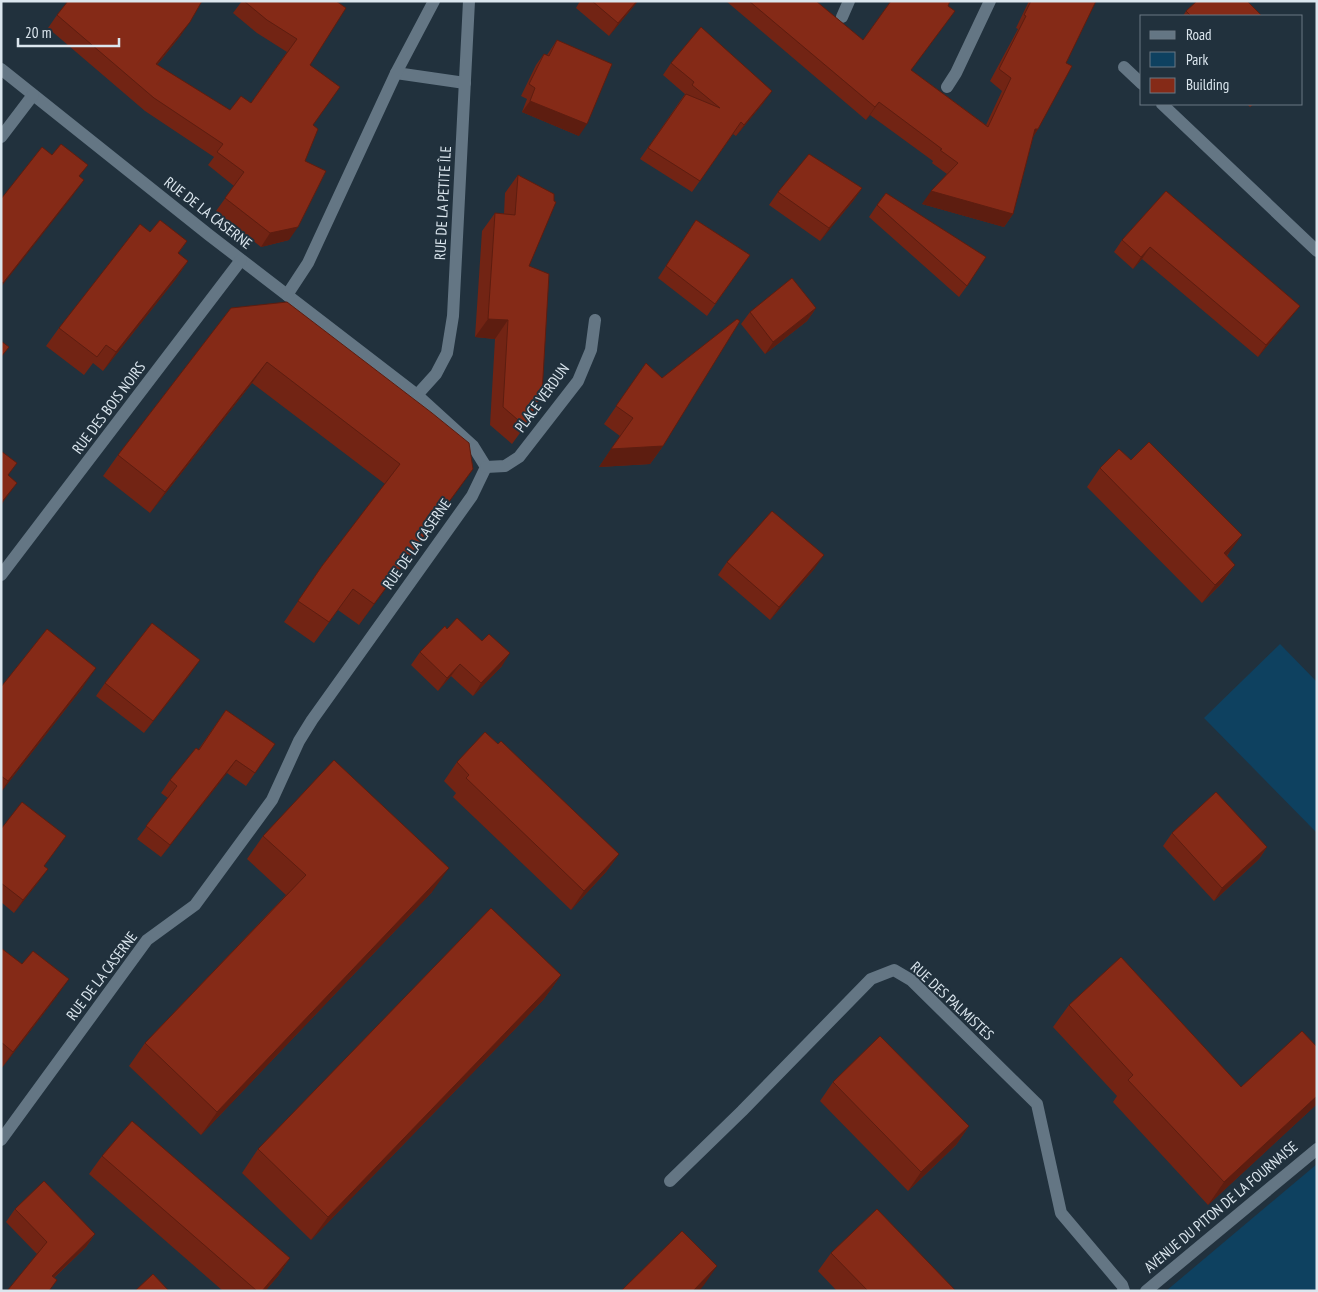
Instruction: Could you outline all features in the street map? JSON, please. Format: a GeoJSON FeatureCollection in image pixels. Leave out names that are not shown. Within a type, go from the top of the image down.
{"type":"FeatureCollection","features":[{"type":"Feature","properties":{"kind":"street"},"geometry":{"type":"LineString","coordinates":[[287,295],[308,263],[396,73],[434,1]]}},
{"type":"Feature","properties":{"kind":"street","name":"RUE DE LA PETITE ÎLE"},"geometry":{"type":"LineString","coordinates":[[417,395],[436,374],[447,353],[453,316],[469,1]]}},
{"type":"Feature","properties":{"kind":"street"},"geometry":{"type":"LineString","coordinates":[[842,17],[849,1]]}},
{"type":"Feature","properties":{"kind":"street"},"geometry":{"type":"LineString","coordinates":[[947,87],[956,73],[990,1]]}},
{"type":"Feature","properties":{"kind":"street"},"geometry":{"type":"LineString","coordinates":[[1124,68],[1140,82]]}},
{"type":"Feature","properties":{"kind":"street","name":"RUE DE LA CASERNE"},"geometry":{"type":"LineString","coordinates":[[1,69],[241,260],[417,395],[473,446],[486,467],[472,496],[312,720],[299,741],[272,800],[194,905],[147,940],[1,1140]]}},
{"type":"Feature","properties":{"kind":"street"},"geometry":{"type":"LineString","coordinates":[[396,73],[465,83]]}},
{"type":"Feature","properties":{"kind":"street"},"geometry":{"type":"LineString","coordinates":[[1,137],[33,94]]}},
{"type":"Feature","properties":{"kind":"street"},"geometry":{"type":"LineString","coordinates":[[1163,105],[1317,251]]}},
{"type":"Feature","properties":{"kind":"street","name":"RUE DES BOIS NOIRS"},"geometry":{"type":"LineString","coordinates":[[1,574],[241,260]]}},
{"type":"Feature","properties":{"kind":"street","name":"PLACE VERDUN"},"geometry":{"type":"LineString","coordinates":[[486,467],[506,466],[519,457],[578,381],[591,350],[595,320]]}},
{"type":"Feature","properties":{"kind":"street","name":"RUE DES PALMISTES"},"geometry":{"type":"LineString","coordinates":[[670,1181],[742,1111],[871,979],[894,970],[910,980],[1037,1104],[1061,1214],[1122,1285],[1124,1291]]}},
{"type":"Feature","properties":{"kind":"street","name":"AVENUE DU PITON DE LA FOURNAISE"},"geometry":{"type":"LineString","coordinates":[[1146,1291],[1317,1149]]}},
{"type":"Feature","properties":{"kind":"green space"},"geometry":{"type":"Polygon","coordinates":[[[1280,644],[1317,682],[1317,833],[1204,718],[1280,644]]]}},
{"type":"Feature","properties":{"kind":"green space"},"geometry":{"type":"Polygon","coordinates":[[[1317,1164],[1317,1291],[1166,1291],[1317,1164]]]}},
{"type":"Feature","properties":{"kind":"building"},"geometry":{"type":"Polygon","coordinates":[[[68,1],[202,1],[190,22],[156,64],[230,110],[241,96],[251,103],[297,39],[267,20],[244,1],[336,1],[346,8],[310,65],[340,87],[313,125],[318,129],[305,161],[326,171],[298,227],[270,233],[225,198],[244,172],[217,152],[223,144],[154,98],[57,15],[68,1]]]}},
{"type":"Feature","properties":{"kind":"building"},"geometry":{"type":"Polygon","coordinates":[[[592,1],[637,1],[618,23],[592,1]]]}},
{"type":"Feature","properties":{"kind":"building"},"geometry":{"type":"Polygon","coordinates":[[[749,1],[816,1],[863,40],[891,1],[950,1],[948,6],[955,11],[911,70],[988,127],[1011,78],[999,69],[1026,16],[1024,15],[1031,1],[1096,1],[1066,63],[1072,66],[1038,129],[1035,129],[1013,214],[931,191],[958,163],[879,102],[875,107],[749,1]]]}},
{"type":"Feature","properties":{"kind":"building"},"geometry":{"type":"Polygon","coordinates":[[[1197,1],[1247,1],[1261,15],[1190,15],[1186,11],[1197,1]]]}},
{"type":"Feature","properties":{"kind":"building"},"geometry":{"type":"Polygon","coordinates":[[[701,27],[772,91],[744,125],[741,122],[700,181],[648,148],[686,94],[720,108],[692,85],[694,82],[671,63],[701,27]]]}},
{"type":"Feature","properties":{"kind":"building"},"geometry":{"type":"Polygon","coordinates":[[[557,40],[612,64],[587,124],[530,101],[535,88],[529,84],[544,54],[549,56],[557,40]]]}},
{"type":"Feature","properties":{"kind":"building"},"geometry":{"type":"Polygon","coordinates":[[[61,144],[88,165],[79,176],[84,180],[3,283],[1,281],[1,199],[42,147],[52,155],[61,144]]]}},
{"type":"Feature","properties":{"kind":"building"},"geometry":{"type":"Polygon","coordinates":[[[809,154],[862,188],[829,228],[778,192],[809,154]]]}},
{"type":"Feature","properties":{"kind":"building"},"geometry":{"type":"Polygon","coordinates":[[[518,175],[554,194],[554,201],[556,202],[529,266],[549,274],[542,394],[525,426],[503,407],[508,320],[488,319],[495,213],[515,215],[518,175]]]}},
{"type":"Feature","properties":{"kind":"building"},"geometry":{"type":"Polygon","coordinates":[[[1166,191],[1300,306],[1266,345],[1150,247],[1141,257],[1122,240],[1166,191]]]}},
{"type":"Feature","properties":{"kind":"building"},"geometry":{"type":"Polygon","coordinates":[[[886,193],[986,257],[967,286],[877,205],[886,193]]]}},
{"type":"Feature","properties":{"kind":"building"},"geometry":{"type":"Polygon","coordinates":[[[160,220],[187,241],[178,253],[188,261],[116,352],[106,345],[97,357],[59,328],[140,224],[150,232],[160,220]]]}},
{"type":"Feature","properties":{"kind":"building"},"geometry":{"type":"Polygon","coordinates":[[[696,220],[750,255],[715,304],[666,266],[696,220]]]}},
{"type":"Feature","properties":{"kind":"building"},"geometry":{"type":"Polygon","coordinates":[[[792,278],[816,308],[773,342],[750,312],[792,278]]]}},
{"type":"Feature","properties":{"kind":"building"},"geometry":{"type":"Polygon","coordinates":[[[287,302],[469,443],[473,469],[374,604],[353,589],[329,622],[298,601],[322,566],[400,464],[267,362],[165,492],[118,455],[231,308],[287,302]]]}},
{"type":"Feature","properties":{"kind":"building"},"geometry":{"type":"Polygon","coordinates":[[[737,319],[740,321],[663,446],[611,449],[633,418],[616,406],[646,363],[662,378],[737,319]]]}},
{"type":"Feature","properties":{"kind":"building"},"geometry":{"type":"Polygon","coordinates":[[[1,341],[9,347],[1,357],[1,341]]]}},
{"type":"Feature","properties":{"kind":"building"},"geometry":{"type":"Polygon","coordinates":[[[1149,442],[1242,535],[1224,553],[1235,565],[1215,585],[1100,468],[1119,449],[1131,460],[1149,442]]]}},
{"type":"Feature","properties":{"kind":"building"},"geometry":{"type":"Polygon","coordinates":[[[1,451],[17,463],[8,475],[17,483],[1,503],[1,451]]]}},
{"type":"Feature","properties":{"kind":"building"},"geometry":{"type":"Polygon","coordinates":[[[772,511],[824,555],[779,607],[727,562],[772,511]]]}},
{"type":"Feature","properties":{"kind":"building"},"geometry":{"type":"Polygon","coordinates":[[[457,618],[482,641],[489,634],[510,653],[481,683],[460,664],[447,678],[420,652],[445,626],[447,629],[457,618]]]}},
{"type":"Feature","properties":{"kind":"building"},"geometry":{"type":"Polygon","coordinates":[[[152,623],[200,660],[153,721],[105,683],[152,623]]]}},
{"type":"Feature","properties":{"kind":"building"},"geometry":{"type":"Polygon","coordinates":[[[47,629],[96,668],[8,781],[1,776],[1,687],[47,629]]]}},
{"type":"Feature","properties":{"kind":"building"},"geometry":{"type":"Polygon","coordinates":[[[226,710],[275,744],[255,773],[236,760],[170,845],[146,826],[177,786],[170,780],[196,748],[199,750],[226,710]]]}},
{"type":"Feature","properties":{"kind":"building"},"geometry":{"type":"Polygon","coordinates":[[[485,732],[498,744],[501,741],[619,854],[584,891],[466,778],[469,775],[457,762],[485,732]]]}},
{"type":"Feature","properties":{"kind":"building"},"geometry":{"type":"Polygon","coordinates":[[[334,760],[449,868],[217,1112],[145,1043],[306,875],[263,836],[334,760]]]}},
{"type":"Feature","properties":{"kind":"building"},"geometry":{"type":"Polygon","coordinates":[[[1216,792],[1267,847],[1222,888],[1172,833],[1216,792]]]}},
{"type":"Feature","properties":{"kind":"building"},"geometry":{"type":"Polygon","coordinates":[[[22,802],[66,836],[44,866],[48,869],[23,900],[1,883],[1,829],[22,802]]]}},
{"type":"Feature","properties":{"kind":"building"},"geometry":{"type":"Polygon","coordinates":[[[491,908],[561,975],[328,1217],[258,1149],[491,908]]]}},
{"type":"Feature","properties":{"kind":"building"},"geometry":{"type":"Polygon","coordinates":[[[1,948],[22,964],[33,951],[69,979],[13,1052],[1,1042],[1,948]]]}},
{"type":"Feature","properties":{"kind":"building"},"geometry":{"type":"Polygon","coordinates":[[[1121,957],[1241,1087],[1302,1031],[1317,1047],[1317,1096],[1224,1182],[1128,1080],[1133,1075],[1069,1005],[1121,957]]]}},
{"type":"Feature","properties":{"kind":"building"},"geometry":{"type":"Polygon","coordinates":[[[880,1036],[969,1126],[921,1172],[833,1082],[880,1036]]]}},
{"type":"Feature","properties":{"kind":"building"},"geometry":{"type":"Polygon","coordinates":[[[132,1121],[290,1258],[262,1291],[257,1291],[102,1156],[132,1121]]]}},
{"type":"Feature","properties":{"kind":"building"},"geometry":{"type":"Polygon","coordinates":[[[44,1181],[95,1234],[52,1276],[57,1280],[49,1291],[7,1291],[47,1242],[15,1209],[44,1181]]]}},
{"type":"Feature","properties":{"kind":"building"},"geometry":{"type":"Polygon","coordinates":[[[877,1209],[956,1291],[868,1291],[831,1253],[877,1209]]]}},
{"type":"Feature","properties":{"kind":"building"},"geometry":{"type":"Polygon","coordinates":[[[682,1231],[717,1266],[693,1291],[621,1291],[682,1231]]]}},
{"type":"Feature","properties":{"kind":"building"},"geometry":{"type":"Polygon","coordinates":[[[153,1274],[169,1291],[135,1291],[153,1274]]]}}]}
